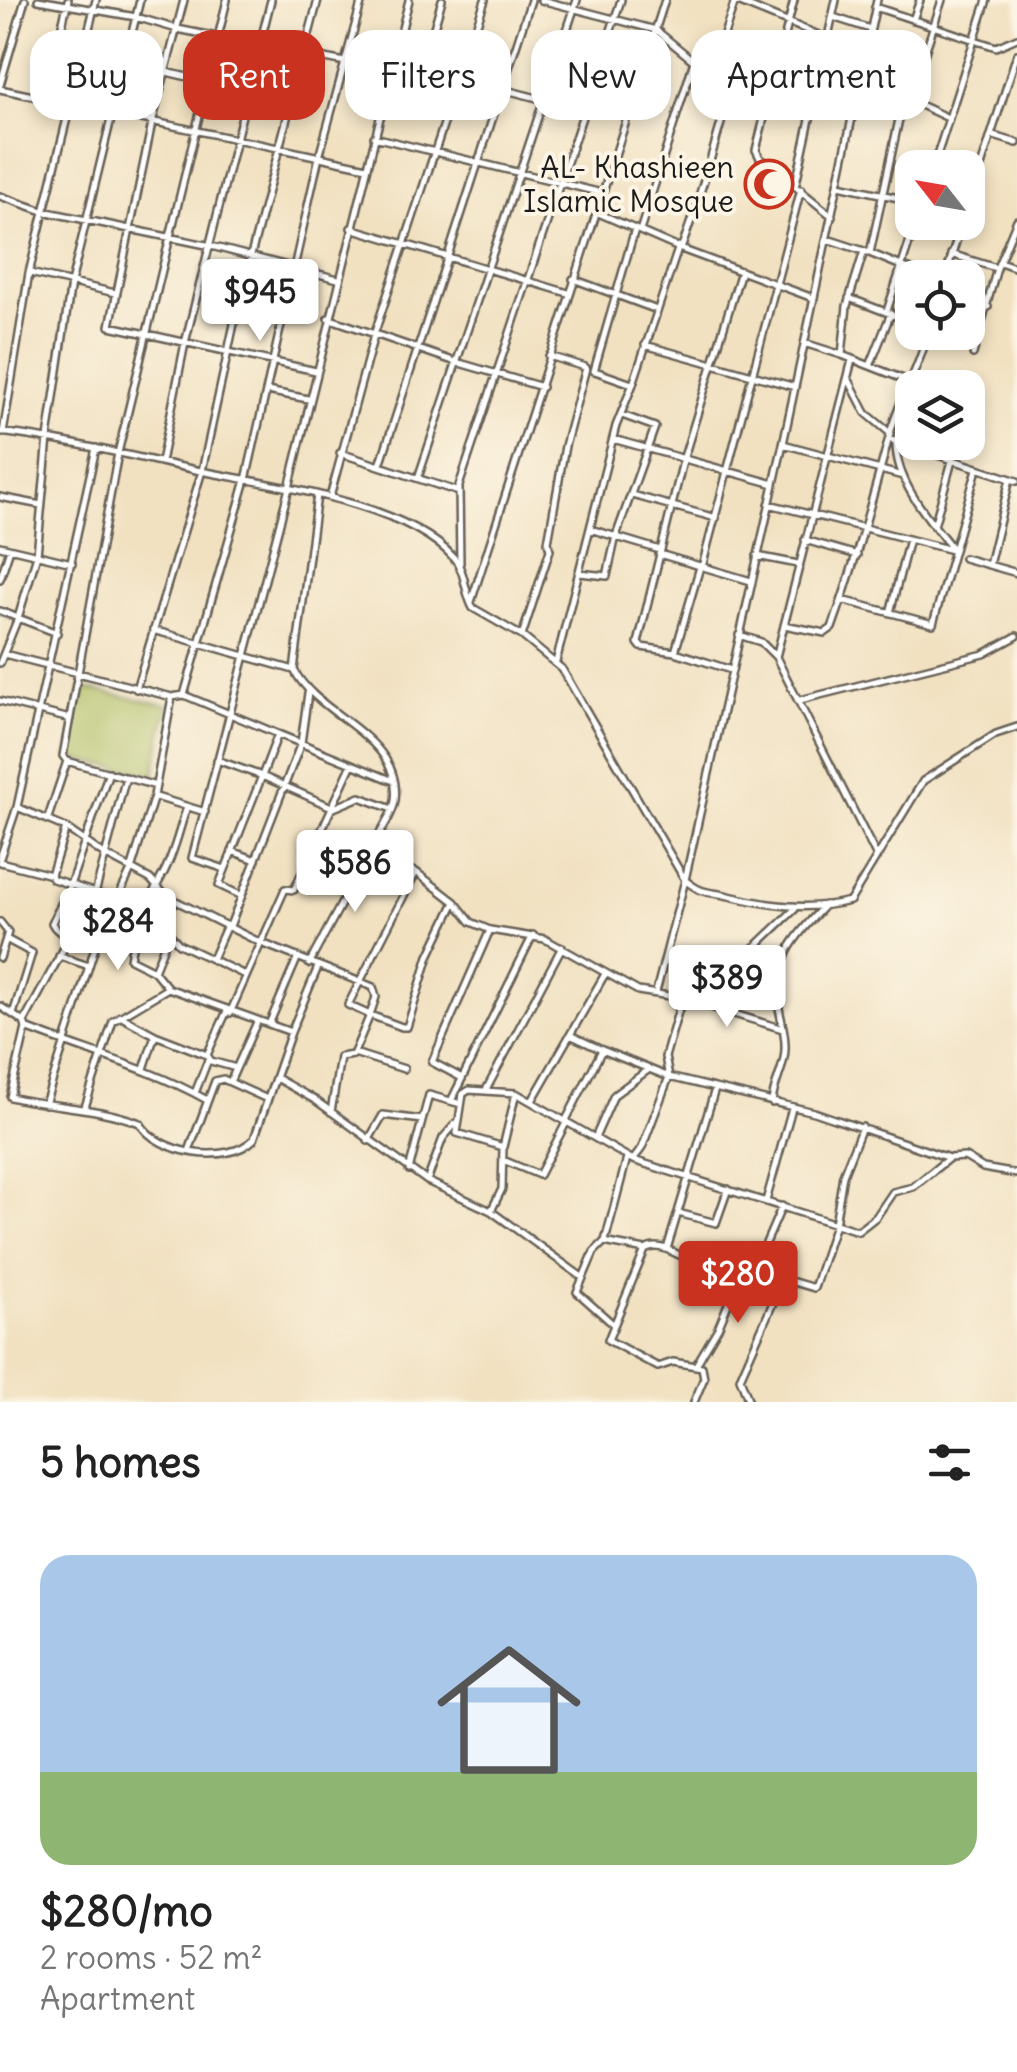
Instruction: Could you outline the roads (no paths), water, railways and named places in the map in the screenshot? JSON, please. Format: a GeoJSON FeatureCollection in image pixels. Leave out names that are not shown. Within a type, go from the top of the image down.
{"type":"FeatureCollection","features":[{"type":"Feature","properties":{"kind":"street"},"geometry":{"type":"LineString","coordinates":[[24,0],[0,87],[30,95]]}},
{"type":"Feature","properties":{"kind":"street"},"geometry":{"type":"LineString","coordinates":[[38,0],[187,30]]}},
{"type":"Feature","properties":{"kind":"street"},"geometry":{"type":"LineString","coordinates":[[88,30],[96,0]]}},
{"type":"Feature","properties":{"kind":"street"},"geometry":{"type":"LineString","coordinates":[[132,30],[140,0]]}},
{"type":"Feature","properties":{"kind":"street"},"geometry":{"type":"LineString","coordinates":[[184,0],[152,123],[110,326],[316,371]]}},
{"type":"Feature","properties":{"kind":"street"},"geometry":{"type":"LineString","coordinates":[[219,30],[227,0]]}},
{"type":"Feature","properties":{"kind":"street"},"geometry":{"type":"LineString","coordinates":[[263,30],[270,0]]}},
{"type":"Feature","properties":{"kind":"street"},"geometry":{"type":"LineString","coordinates":[[311,30],[318,0]]}},
{"type":"Feature","properties":{"kind":"street"},"geometry":{"type":"LineString","coordinates":[[354,30],[362,0]]}},
{"type":"Feature","properties":{"kind":"street"},"geometry":{"type":"LineString","coordinates":[[402,30],[409,0]]}},
{"type":"Feature","properties":{"kind":"street"},"geometry":{"type":"LineString","coordinates":[[433,30],[442,0]]}},
{"type":"Feature","properties":{"kind":"street"},"geometry":{"type":"LineString","coordinates":[[476,30],[485,0]]}},
{"type":"Feature","properties":{"kind":"street"},"geometry":{"type":"LineString","coordinates":[[511,61],[532,0]]}},
{"type":"Feature","properties":{"kind":"street"},"geometry":{"type":"LineString","coordinates":[[541,0],[575,4],[656,30],[665,0]]}},
{"type":"Feature","properties":{"kind":"street"},"geometry":{"type":"LineString","coordinates":[[612,30],[621,0]]}},
{"type":"Feature","properties":{"kind":"street"},"geometry":{"type":"LineString","coordinates":[[725,30],[734,0],[804,30]]}},
{"type":"Feature","properties":{"kind":"street"},"geometry":{"type":"LineString","coordinates":[[794,0],[756,150],[760,158],[832,216]]}},
{"type":"Feature","properties":{"kind":"street"},"geometry":{"type":"LineString","coordinates":[[829,30],[836,0]]}},
{"type":"Feature","properties":{"kind":"street"},"geometry":{"type":"LineString","coordinates":[[914,20],[920,0]]}},
{"type":"Feature","properties":{"kind":"street"},"geometry":{"type":"LineString","coordinates":[[931,35],[942,0]]}},
{"type":"Feature","properties":{"kind":"street"},"geometry":{"type":"LineString","coordinates":[[938,150],[987,0]]}},
{"type":"Feature","properties":{"kind":"street"},"geometry":{"type":"LineString","coordinates":[[61,30],[67,4]]}},
{"type":"Feature","properties":{"kind":"street"},"geometry":{"type":"LineString","coordinates":[[567,30],[575,4]]}},
{"type":"Feature","properties":{"kind":"street"},"geometry":{"type":"LineString","coordinates":[[832,17],[870,29],[876,4],[999,47],[1017,38]]}},
{"type":"Feature","properties":{"kind":"street"},"geometry":{"type":"LineString","coordinates":[[671,42],[691,59]]}},
{"type":"Feature","properties":{"kind":"street"},"geometry":{"type":"LineString","coordinates":[[985,151],[1014,78],[1017,54]]}},
{"type":"Feature","properties":{"kind":"street"},"geometry":{"type":"LineString","coordinates":[[163,61],[168,62]]}},
{"type":"Feature","properties":{"kind":"street"},"geometry":{"type":"LineString","coordinates":[[184,695],[246,480],[319,156],[345,65]]}},
{"type":"Feature","properties":{"kind":"street"},"geometry":{"type":"LineString","coordinates":[[594,371],[691,70]]}},
{"type":"Feature","properties":{"kind":"street"},"geometry":{"type":"LineString","coordinates":[[166,72],[183,76]]}},
{"type":"Feature","properties":{"kind":"street"},"geometry":{"type":"LineString","coordinates":[[931,111],[948,118]]}},
{"type":"Feature","properties":{"kind":"street"},"geometry":{"type":"LineString","coordinates":[[65,120],[29,273],[1,432],[48,438],[330,497],[418,532],[450,554],[460,566]]}},
{"type":"Feature","properties":{"kind":"street"},"geometry":{"type":"LineString","coordinates":[[0,662],[38,555],[48,438],[71,283],[109,120]]}},
{"type":"Feature","properties":{"kind":"street"},"geometry":{"type":"LineString","coordinates":[[138,120],[367,166]]}},
{"type":"Feature","properties":{"kind":"street"},"geometry":{"type":"LineString","coordinates":[[48,818],[66,761],[70,719],[118,453],[196,120]]}},
{"type":"Feature","properties":{"kind":"street"},"geometry":{"type":"LineString","coordinates":[[161,462],[185,343],[241,120]]}},
{"type":"Feature","properties":{"kind":"street"},"geometry":{"type":"LineString","coordinates":[[136,689],[202,471],[250,257],[286,120]]}},
{"type":"Feature","properties":{"kind":"street"},"geometry":{"type":"LineString","coordinates":[[226,869],[192,858],[289,488],[378,120]]}},
{"type":"Feature","properties":{"kind":"street"},"geometry":{"type":"LineString","coordinates":[[330,497],[374,335],[447,120]]}},
{"type":"Feature","properties":{"kind":"street"},"geometry":{"type":"LineString","coordinates":[[380,464],[492,120]]}},
{"type":"Feature","properties":{"kind":"street"},"geometry":{"type":"LineString","coordinates":[[418,478],[537,120]]}},
{"type":"Feature","properties":{"kind":"street"},"geometry":{"type":"LineString","coordinates":[[581,120],[458,492],[460,566],[470,604],[556,662],[616,757],[685,880],[704,894],[797,908],[854,898],[861,879],[922,781],[996,734],[1017,728]]}},
{"type":"Feature","properties":{"kind":"street"},"geometry":{"type":"LineString","coordinates":[[470,604],[626,120]]}},
{"type":"Feature","properties":{"kind":"street"},"geometry":{"type":"LineString","coordinates":[[556,662],[612,439],[698,206],[721,120]]}},
{"type":"Feature","properties":{"kind":"street"},"geometry":{"type":"LineString","coordinates":[[795,184],[809,120]]}},
{"type":"Feature","properties":{"kind":"street"},"geometry":{"type":"LineString","coordinates":[[656,992],[783,444],[852,120]]}},
{"type":"Feature","properties":{"kind":"street"},"geometry":{"type":"LineString","coordinates":[[842,356],[849,298],[867,252],[902,120]]}},
{"type":"Feature","properties":{"kind":"street"},"geometry":{"type":"LineString","coordinates":[[990,134],[1017,143]]}},
{"type":"Feature","properties":{"kind":"street"},"geometry":{"type":"LineString","coordinates":[[374,137],[602,192]]}},
{"type":"Feature","properties":{"kind":"street"},"geometry":{"type":"LineString","coordinates":[[840,184],[895,197]]}},
{"type":"Feature","properties":{"kind":"street"},"geometry":{"type":"LineString","coordinates":[[675,652],[716,518],[802,190]]}},
{"type":"Feature","properties":{"kind":"street"},"geometry":{"type":"LineString","coordinates":[[0,196],[44,211],[211,246],[338,280]]}},
{"type":"Feature","properties":{"kind":"street"},"geometry":{"type":"LineString","coordinates":[[596,212],[813,298]]}},
{"type":"Feature","properties":{"kind":"street"},"geometry":{"type":"LineString","coordinates":[[972,354],[998,265],[1017,220]]}},
{"type":"Feature","properties":{"kind":"street"},"geometry":{"type":"LineString","coordinates":[[351,228],[568,293]]}},
{"type":"Feature","properties":{"kind":"street"},"geometry":{"type":"LineString","coordinates":[[827,240],[895,261]]}},
{"type":"Feature","properties":{"kind":"street"},"geometry":{"type":"LineString","coordinates":[[950,260],[956,240]]}},
{"type":"Feature","properties":{"kind":"street"},"geometry":{"type":"LineString","coordinates":[[951,254],[1017,268]]}},
{"type":"Feature","properties":{"kind":"street"},"geometry":{"type":"LineString","coordinates":[[731,670],[638,644],[684,457],[741,272]]}},
{"type":"Feature","properties":{"kind":"street"},"geometry":{"type":"LineString","coordinates":[[29,273],[114,292]]}},
{"type":"Feature","properties":{"kind":"street"},"geometry":{"type":"LineString","coordinates":[[573,279],[657,310]]}},
{"type":"Feature","properties":{"kind":"street"},"geometry":{"type":"LineString","coordinates":[[870,367],[895,291]]}},
{"type":"Feature","properties":{"kind":"street"},"geometry":{"type":"LineString","coordinates":[[849,298],[895,315]]}},
{"type":"Feature","properties":{"kind":"street"},"geometry":{"type":"LineString","coordinates":[[328,318],[456,362],[542,386]]}},
{"type":"Feature","properties":{"kind":"street"},"geometry":{"type":"LineString","coordinates":[[804,344],[895,377]]}},
{"type":"Feature","properties":{"kind":"street"},"geometry":{"type":"LineString","coordinates":[[646,345],[795,388]]}},
{"type":"Feature","properties":{"kind":"street"},"geometry":{"type":"LineString","coordinates":[[550,356],[633,384]]}},
{"type":"Feature","properties":{"kind":"street"},"geometry":{"type":"LineString","coordinates":[[776,657],[852,360]]}},
{"type":"Feature","properties":{"kind":"street"},"geometry":{"type":"LineString","coordinates":[[522,636],[550,550],[548,542],[566,446],[586,368]]}},
{"type":"Feature","properties":{"kind":"street"},"geometry":{"type":"LineString","coordinates":[[848,377],[866,413],[895,440]]}},
{"type":"Feature","properties":{"kind":"street"},"geometry":{"type":"LineString","coordinates":[[267,390],[310,400]]}},
{"type":"Feature","properties":{"kind":"street"},"geometry":{"type":"LineString","coordinates":[[580,573],[606,578],[616,536],[654,426],[622,415]]}},
{"type":"Feature","properties":{"kind":"street"},"geometry":{"type":"LineString","coordinates":[[784,624],[829,632],[858,555],[895,430]]}},
{"type":"Feature","properties":{"kind":"street"},"geometry":{"type":"LineString","coordinates":[[612,439],[774,484]]}},
{"type":"Feature","properties":{"kind":"street"},"geometry":{"type":"LineString","coordinates":[[892,439],[898,462],[920,507],[952,549]]}},
{"type":"Feature","properties":{"kind":"street"},"geometry":{"type":"LineString","coordinates":[[783,444],[904,476]]}},
{"type":"Feature","properties":{"kind":"street"},"geometry":{"type":"LineString","coordinates":[[96,448],[50,667],[17,807],[0,860],[117,900]]}},
{"type":"Feature","properties":{"kind":"street"},"geometry":{"type":"LineString","coordinates":[[340,453],[458,492]]}},
{"type":"Feature","properties":{"kind":"street"},"geometry":{"type":"LineString","coordinates":[[949,460],[1014,480],[989,565]]}},
{"type":"Feature","properties":{"kind":"street"},"geometry":{"type":"LineString","coordinates":[[934,526],[952,461]]}},
{"type":"Feature","properties":{"kind":"street"},"geometry":{"type":"LineString","coordinates":[[842,600],[933,624],[977,468]]}},
{"type":"Feature","properties":{"kind":"street"},"geometry":{"type":"LineString","coordinates":[[308,964],[392,810],[394,780],[385,760],[365,734],[308,692],[294,670],[318,495]]}},
{"type":"Feature","properties":{"kind":"street"},"geometry":{"type":"LineString","coordinates":[[632,495],[716,518]]}},
{"type":"Feature","properties":{"kind":"street"},"geometry":{"type":"LineString","coordinates":[[0,497],[42,505]]}},
{"type":"Feature","properties":{"kind":"street"},"geometry":{"type":"LineString","coordinates":[[769,504],[952,549]]}},
{"type":"Feature","properties":{"kind":"street"},"geometry":{"type":"LineString","coordinates":[[590,529],[751,581]]}},
{"type":"Feature","properties":{"kind":"street"},"geometry":{"type":"LineString","coordinates":[[890,613],[908,538]]}},
{"type":"Feature","properties":{"kind":"street"},"geometry":{"type":"LineString","coordinates":[[805,540],[858,555]]}},
{"type":"Feature","properties":{"kind":"street"},"geometry":{"type":"LineString","coordinates":[[0,546],[72,563]]}},
{"type":"Feature","properties":{"kind":"street"},"geometry":{"type":"LineString","coordinates":[[0,580],[10,549]]}},
{"type":"Feature","properties":{"kind":"street"},"geometry":{"type":"LineString","coordinates":[[756,556],[798,564]]}},
{"type":"Feature","properties":{"kind":"street"},"geometry":{"type":"LineString","coordinates":[[964,558],[1017,573]]}},
{"type":"Feature","properties":{"kind":"street"},"geometry":{"type":"LineString","coordinates":[[0,611],[57,633]]}},
{"type":"Feature","properties":{"kind":"street"},"geometry":{"type":"LineString","coordinates":[[153,630],[294,670]]}},
{"type":"Feature","properties":{"kind":"street"},"geometry":{"type":"LineString","coordinates":[[738,635],[759,641],[776,657],[876,856]]}},
{"type":"Feature","properties":{"kind":"street"},"geometry":{"type":"LineString","coordinates":[[800,700],[984,654],[1017,636]]}},
{"type":"Feature","properties":{"kind":"street"},"geometry":{"type":"LineString","coordinates":[[4,654],[172,698],[184,695],[394,780]]}},
{"type":"Feature","properties":{"kind":"street"},"geometry":{"type":"LineString","coordinates":[[212,959],[242,896],[301,743],[308,692]]}},
{"type":"Feature","properties":{"kind":"street"},"geometry":{"type":"LineString","coordinates":[[109,772],[70,885],[52,923],[58,932],[70,937],[111,937],[117,900],[131,870],[154,796],[172,698]]}},
{"type":"Feature","properties":{"kind":"street"},"geometry":{"type":"LineString","coordinates":[[0,701],[70,719]]}},
{"type":"Feature","properties":{"kind":"street"},"geometry":{"type":"LineString","coordinates":[[242,896],[220,887],[278,734]]}},
{"type":"Feature","properties":{"kind":"street"},"geometry":{"type":"LineString","coordinates":[[217,760],[334,808],[360,797],[392,810]]}},
{"type":"Feature","properties":{"kind":"street"},"geometry":{"type":"LineString","coordinates":[[66,761],[156,786]]}},
{"type":"Feature","properties":{"kind":"street"},"geometry":{"type":"LineString","coordinates":[[195,1093],[259,942],[285,889],[296,888],[352,764]]}},
{"type":"Feature","properties":{"kind":"street"},"geometry":{"type":"LineString","coordinates":[[95,894],[126,777]]}},
{"type":"Feature","properties":{"kind":"street"},"geometry":{"type":"LineString","coordinates":[[154,796],[205,812]]}},
{"type":"Feature","properties":{"kind":"street"},"geometry":{"type":"LineString","coordinates":[[187,806],[130,959],[154,972],[168,988],[291,1032]]}},
{"type":"Feature","properties":{"kind":"street"},"geometry":{"type":"LineString","coordinates":[[17,807],[66,828],[166,896],[259,942],[375,990],[370,1015],[354,1053]]}},
{"type":"Feature","properties":{"kind":"street"},"geometry":{"type":"LineString","coordinates":[[50,875],[66,828]]}},
{"type":"Feature","properties":{"kind":"street"},"geometry":{"type":"LineString","coordinates":[[370,850],[388,863],[416,872],[455,902],[471,922],[490,930],[533,935],[638,990],[682,998],[783,1029]]}},
{"type":"Feature","properties":{"kind":"street"},"geometry":{"type":"LineString","coordinates":[[232,851],[256,860]]}},
{"type":"Feature","properties":{"kind":"street"},"geometry":{"type":"LineString","coordinates":[[416,872],[348,1007],[407,1027],[429,956],[455,902]]}},
{"type":"Feature","properties":{"kind":"street"},"geometry":{"type":"LineString","coordinates":[[772,1103],[774,1083],[784,1060],[777,995],[783,962],[792,941],[825,905]]}},
{"type":"Feature","properties":{"kind":"street"},"geometry":{"type":"LineString","coordinates":[[716,1008],[734,959],[758,944],[797,908]]}},
{"type":"Feature","properties":{"kind":"street"},"geometry":{"type":"LineString","coordinates":[[141,921],[245,975]]}},
{"type":"Feature","properties":{"kind":"street"},"geometry":{"type":"LineString","coordinates":[[0,922],[7,927],[0,958]]}},
{"type":"Feature","properties":{"kind":"street"},"geometry":{"type":"LineString","coordinates":[[462,1078],[432,1062],[490,930]]}},
{"type":"Feature","properties":{"kind":"street"},"geometry":{"type":"LineString","coordinates":[[154,972],[169,933]]}},
{"type":"Feature","properties":{"kind":"street"},"geometry":{"type":"LineString","coordinates":[[451,1101],[533,935]]}},
{"type":"Feature","properties":{"kind":"street"},"geometry":{"type":"LineString","coordinates":[[70,937],[26,1025],[10,1097],[85,1107],[140,1122],[144,1132],[162,1145],[190,1151],[220,1153],[250,1144],[318,968]]}},
{"type":"Feature","properties":{"kind":"street"},"geometry":{"type":"LineString","coordinates":[[45,1104],[98,938]]}},
{"type":"Feature","properties":{"kind":"street"},"geometry":{"type":"LineString","coordinates":[[6,939],[32,954],[13,1014]]}},
{"type":"Feature","properties":{"kind":"street"},"geometry":{"type":"LineString","coordinates":[[486,1090],[562,947]]}},
{"type":"Feature","properties":{"kind":"street"},"geometry":{"type":"LineString","coordinates":[[59,956],[89,966]]}},
{"type":"Feature","properties":{"kind":"street"},"geometry":{"type":"LineString","coordinates":[[270,1022],[298,958]]}},
{"type":"Feature","properties":{"kind":"street"},"geometry":{"type":"LineString","coordinates":[[531,1102],[605,974]]}},
{"type":"Feature","properties":{"kind":"street"},"geometry":{"type":"LineString","coordinates":[[85,1107],[113,1021],[168,988]]}},
{"type":"Feature","properties":{"kind":"street"},"geometry":{"type":"LineString","coordinates":[[614,1324],[578,1294],[594,1252],[604,1242],[630,1159],[642,1148],[668,1077],[665,1057],[682,998]]}},
{"type":"Feature","properties":{"kind":"street"},"geometry":{"type":"LineString","coordinates":[[0,1006],[26,1025],[65,1043],[144,1068],[208,1100]]}},
{"type":"Feature","properties":{"kind":"street"},"geometry":{"type":"LineString","coordinates":[[120,1016],[155,1036],[236,1068]]}},
{"type":"Feature","properties":{"kind":"street"},"geometry":{"type":"LineString","coordinates":[[230,1082],[257,1022]]}},
{"type":"Feature","properties":{"kind":"street"},"geometry":{"type":"LineString","coordinates":[[570,1035],[668,1077],[814,1112],[949,1158],[965,1157],[983,1168],[1017,1174]]}},
{"type":"Feature","properties":{"kind":"street"},"geometry":{"type":"LineString","coordinates":[[144,1068],[155,1036]]}},
{"type":"Feature","properties":{"kind":"street"},"geometry":{"type":"LineString","coordinates":[[503,1160],[539,1175],[602,1050]]}},
{"type":"Feature","properties":{"kind":"street"},"geometry":{"type":"LineString","coordinates":[[330,1112],[340,1057],[354,1053],[404,1070]]}},
{"type":"Feature","properties":{"kind":"street"},"geometry":{"type":"LineString","coordinates":[[595,1138],[614,1095],[648,1070]]}},
{"type":"Feature","properties":{"kind":"street"},"geometry":{"type":"LineString","coordinates":[[276,1078],[426,1181],[491,1211],[583,1277]]}},
{"type":"Feature","properties":{"kind":"street"},"geometry":{"type":"LineString","coordinates":[[190,1151],[216,1081],[223,1079],[268,1099]]}},
{"type":"Feature","properties":{"kind":"street"},"geometry":{"type":"LineString","coordinates":[[668,1249],[686,1177],[715,1089]]}},
{"type":"Feature","properties":{"kind":"street"},"geometry":{"type":"LineString","coordinates":[[503,1146],[460,1136],[457,1122],[465,1092],[516,1094],[630,1159],[862,1230],[876,1218],[893,1192],[913,1186],[949,1158]]}},
{"type":"Feature","properties":{"kind":"street"},"geometry":{"type":"LineString","coordinates":[[491,1211],[502,1189],[503,1146],[516,1094]]}},
{"type":"Feature","properties":{"kind":"street"},"geometry":{"type":"LineString","coordinates":[[409,1170],[429,1095],[461,1104]]}},
{"type":"Feature","properties":{"kind":"street"},"geometry":{"type":"LineString","coordinates":[[766,1201],[792,1108]]}},
{"type":"Feature","properties":{"kind":"street"},"geometry":{"type":"LineString","coordinates":[[368,1141],[383,1115],[422,1120]]}},
{"type":"Feature","properties":{"kind":"street"},"geometry":{"type":"LineString","coordinates":[[426,1181],[441,1142],[457,1122]]}},
{"type":"Feature","properties":{"kind":"street"},"geometry":{"type":"LineString","coordinates":[[700,1255],[814,1288],[835,1224],[843,1174],[862,1127]]}},
{"type":"Feature","properties":{"kind":"street"},"geometry":{"type":"LineString","coordinates":[[678,1213],[716,1224],[728,1189]]}},
{"type":"Feature","properties":{"kind":"street"},"geometry":{"type":"LineString","coordinates":[[754,1271],[782,1206]]}},
{"type":"Feature","properties":{"kind":"street"},"geometry":{"type":"LineString","coordinates":[[604,1242],[645,1250]]}},
{"type":"Feature","properties":{"kind":"street"},"geometry":{"type":"LineString","coordinates":[[694,1402],[705,1373],[702,1367],[673,1362],[658,1367],[608,1340],[645,1250],[652,1246],[668,1249],[693,1260],[700,1255]]}},
{"type":"Feature","properties":{"kind":"street"},"geometry":{"type":"LineString","coordinates":[[700,1255],[694,1279],[731,1296]]}},
{"type":"Feature","properties":{"kind":"street"},"geometry":{"type":"LineString","coordinates":[[696,1365],[718,1328],[743,1268]]}},
{"type":"Feature","properties":{"kind":"street"},"geometry":{"type":"LineString","coordinates":[[749,1402],[740,1378],[783,1280]]}},
{"type":"Feature","properties":{"kind":"place","name":"AL- Khashieen Islamic Mosque"},"geometry":{"type":"Point","coordinates":[769,184]}}]}
